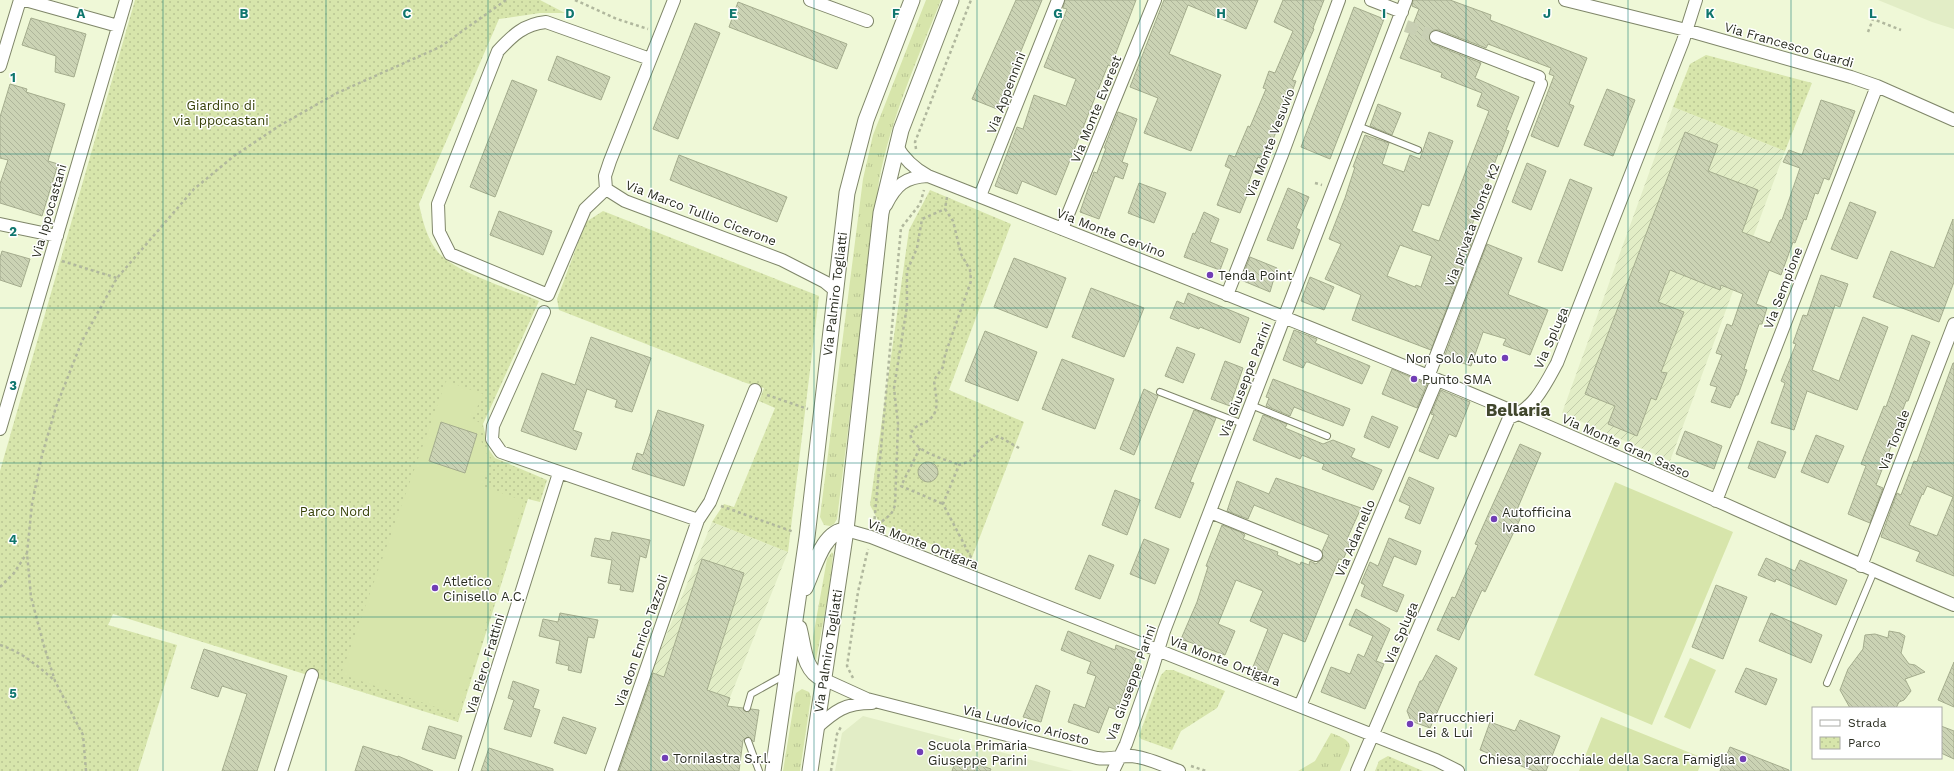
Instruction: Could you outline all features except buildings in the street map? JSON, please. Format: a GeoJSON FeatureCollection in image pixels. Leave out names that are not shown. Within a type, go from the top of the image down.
{"type":"FeatureCollection","features":[{"type":"Feature","properties":{"kind":"street"},"geometry":{"type":"LineString","coordinates":[[0,66],[20,0]]}},
{"type":"Feature","properties":{"kind":"street"},"geometry":{"type":"LineString","coordinates":[[25,0],[118,26]]}},
{"type":"Feature","properties":{"kind":"street","name":"Via Ippocastani"},"geometry":{"type":"LineString","coordinates":[[0,430],[126,0]]}},
{"type":"Feature","properties":{"kind":"street","name":"Via Marco Tullio Cicerone"},"geometry":{"type":"LineString","coordinates":[[674,0],[610,161],[605,176],[606,188],[625,201],[795,266],[825,282],[836,291]]}},
{"type":"Feature","properties":{"kind":"street"},"geometry":{"type":"LineString","coordinates":[[810,0],[867,22]]}},
{"type":"Feature","properties":{"kind":"street","name":"Via Palmiro Togliatti"},"geometry":{"type":"LineString","coordinates":[[773,771],[797,619],[808,537],[847,193],[857,150],[873,100],[912,0]]}},
{"type":"Feature","properties":{"kind":"street","name":"Via Palmiro Togliatti"},"geometry":{"type":"LineString","coordinates":[[810,771],[846,530],[881,213],[896,144],[951,0]]}},
{"type":"Feature","properties":{"kind":"street","name":"Via Appennini"},"geometry":{"type":"LineString","coordinates":[[980,196],[1058,0]]}},
{"type":"Feature","properties":{"kind":"street","name":"Via Monte Everest"},"geometry":{"type":"LineString","coordinates":[[1062,229],[1155,0]]}},
{"type":"Feature","properties":{"kind":"street","name":"Via Monte Vesuvio"},"geometry":{"type":"LineString","coordinates":[[1227,295],[1283,152],[1339,0]]}},
{"type":"Feature","properties":{"kind":"street"},"geometry":{"type":"LineString","coordinates":[[1371,0],[1402,20]]}},
{"type":"Feature","properties":{"kind":"street","name":"Via Giuseppe Parini"},"geometry":{"type":"LineString","coordinates":[[1113,771],[1126,744],[1152,670],[1157,650],[1243,424],[1358,126],[1402,20],[1406,0]]}},
{"type":"Feature","properties":{"kind":"street","name":"Via Francesco Guardi"},"geometry":{"type":"LineString","coordinates":[[1565,0],[1686,30],[1877,86],[1954,120]]}},
{"type":"Feature","properties":{"kind":"street","name":"Via Spluga"},"geometry":{"type":"LineString","coordinates":[[1357,771],[1509,418],[1519,414],[1531,405],[1560,356],[1686,30],[1696,0]]}},
{"type":"Feature","properties":{"kind":"street"},"geometry":{"type":"LineString","coordinates":[[606,188],[585,209],[548,295],[450,254],[439,232],[438,204],[498,52],[515,33],[539,23],[546,22],[650,59]]}},
{"type":"Feature","properties":{"kind":"street","name":"Via privata Monte K2"},"geometry":{"type":"LineString","coordinates":[[1432,379],[1540,80],[1436,37]]}},
{"type":"Feature","properties":{"kind":"street","name":"Via Sempione"},"geometry":{"type":"LineString","coordinates":[[1716,501],[1877,86]]}},
{"type":"Feature","properties":{"kind":"street","name":"Via Monte Cervino"},"geometry":{"type":"LineString","coordinates":[[896,144],[904,158],[912,166],[928,176],[1284,318]]}},
{"type":"Feature","properties":{"kind":"street"},"geometry":{"type":"LineString","coordinates":[[881,213],[894,192],[903,182],[912,178],[928,176]]}},
{"type":"Feature","properties":{"kind":"street"},"geometry":{"type":"LineString","coordinates":[[0,224],[57,236]]}},
{"type":"Feature","properties":{"kind":"street"},"geometry":{"type":"LineString","coordinates":[[544,312],[493,426],[492,439],[500,452],[698,520]]}},
{"type":"Feature","properties":{"kind":"street","name":"Via Monte Gran Sasso"},"geometry":{"type":"LineString","coordinates":[[1284,318],[1519,414],[1861,566],[1954,605]]}},
{"type":"Feature","properties":{"kind":"street","name":"Via Tonale"},"geometry":{"type":"LineString","coordinates":[[1861,566],[1954,324]]}},
{"type":"Feature","properties":{"kind":"street","name":"Via Adamello"},"geometry":{"type":"LineString","coordinates":[[1300,706],[1432,379]]}},
{"type":"Feature","properties":{"kind":"street","name":"Via don Enrico Tazzoli"},"geometry":{"type":"LineString","coordinates":[[611,771],[698,520],[710,502],[755,390]]}},
{"type":"Feature","properties":{"kind":"street","name":"Via Piero Frattini"},"geometry":{"type":"LineString","coordinates":[[466,771],[559,473]]}},
{"type":"Feature","properties":{"kind":"street"},"geometry":{"type":"LineString","coordinates":[[1210,512],[1316,555]]}},
{"type":"Feature","properties":{"kind":"street","name":"Via Palmiro Togliatti"},"geometry":{"type":"LineString","coordinates":[[800,598],[824,544],[833,534],[841,530],[846,530]]}},
{"type":"Feature","properties":{"kind":"street","name":"Via Monte Ortigara"},"geometry":{"type":"LineString","coordinates":[[846,530],[871,537],[1436,760],[1458,771]]}},
{"type":"Feature","properties":{"kind":"street"},"geometry":{"type":"LineString","coordinates":[[797,619],[807,664],[817,677],[823,679]]}},
{"type":"Feature","properties":{"kind":"street"},"geometry":{"type":"LineString","coordinates":[[281,771],[312,675]]}},
{"type":"Feature","properties":{"kind":"street","name":"Via Ludovico Ariosto"},"geometry":{"type":"LineString","coordinates":[[823,679],[859,696],[1097,758],[1109,759],[1137,757],[1178,771]]}},
{"type":"Feature","properties":{"kind":"street","name":"Via Ludovico Ariosto"},"geometry":{"type":"LineString","coordinates":[[816,728],[833,713],[849,704],[889,704]]}},
{"type":"Feature","properties":{"kind":"lane"},"geometry":{"type":"LineString","coordinates":[[1358,126],[1418,150]]}},
{"type":"Feature","properties":{"kind":"lane"},"geometry":{"type":"LineString","coordinates":[[1160,392],[1243,424]]}},
{"type":"Feature","properties":{"kind":"lane"},"geometry":{"type":"LineString","coordinates":[[1251,404],[1327,436]]}},
{"type":"Feature","properties":{"kind":"lane"},"geometry":{"type":"LineString","coordinates":[[1827,683],[1874,571]]}},
{"type":"Feature","properties":{"kind":"lane"},"geometry":{"type":"LineString","coordinates":[[747,708],[750,694],[788,674]]}},
{"type":"Feature","properties":{"kind":"lane"},"geometry":{"type":"LineString","coordinates":[[748,741],[759,771]]}},
{"type":"Feature","properties":{"kind":"path"},"geometry":{"type":"LineString","coordinates":[[86,771],[83,735],[55,681],[31,597],[28,553],[32,504],[42,455],[56,407],[82,341],[117,278],[194,189],[234,156],[279,126],[337,93],[440,47],[506,0]]}},
{"type":"Feature","properties":{"kind":"path"},"geometry":{"type":"LineString","coordinates":[[575,0],[617,19],[644,27],[660,34]]}},
{"type":"Feature","properties":{"kind":"path"},"geometry":{"type":"LineString","coordinates":[[917,153],[915,142],[971,0]]}},
{"type":"Feature","properties":{"kind":"path"},"geometry":{"type":"LineString","coordinates":[[1868,32],[1873,19],[1901,30]]}},
{"type":"Feature","properties":{"kind":"path"},"geometry":{"type":"LineString","coordinates":[[928,176],[920,204],[901,228],[876,526],[889,518],[893,513],[895,505],[898,424],[894,388],[907,306],[907,271],[917,248],[922,219],[945,209]]}},
{"type":"Feature","properties":{"kind":"path"},"geometry":{"type":"LineString","coordinates":[[1315,184],[1322,185]]}},
{"type":"Feature","properties":{"kind":"path"},"geometry":{"type":"LineString","coordinates":[[948,193],[945,209],[953,221],[961,254],[970,270],[972,281],[945,355],[943,368],[934,380],[937,407],[930,419],[917,425],[910,434],[912,442],[920,448],[959,465],[970,461],[984,444],[998,436],[1019,448]]}},
{"type":"Feature","properties":{"kind":"path"},"geometry":{"type":"LineString","coordinates":[[50,258],[117,278]]}},
{"type":"Feature","properties":{"kind":"path"},"geometry":{"type":"LineString","coordinates":[[755,390],[821,414]]}},
{"type":"Feature","properties":{"kind":"path"},"geometry":{"type":"LineString","coordinates":[[920,448],[901,486],[943,504],[975,565]]}},
{"type":"Feature","properties":{"kind":"path"},"geometry":{"type":"LineString","coordinates":[[943,504],[959,465]]}},
{"type":"Feature","properties":{"kind":"path"},"geometry":{"type":"LineString","coordinates":[[710,502],[808,537]]}},
{"type":"Feature","properties":{"kind":"path"},"geometry":{"type":"LineString","coordinates":[[854,680],[847,666],[858,592],[868,547]]}},
{"type":"Feature","properties":{"kind":"path"},"geometry":{"type":"LineString","coordinates":[[0,587],[14,573],[28,553]]}},
{"type":"Feature","properties":{"kind":"path"},"geometry":{"type":"LineString","coordinates":[[0,645],[16,651],[30,659],[55,681]]}},
{"type":"Feature","properties":{"kind":"path"},"geometry":{"type":"LineString","coordinates":[[830,771],[837,734],[844,721]]}},
{"type":"Feature","properties":{"kind":"shaded area"},"geometry":{"type":"Polygon","coordinates":[[[1878,0],[1954,0],[1954,29],[1932,22],[1878,0]]]}},
{"type":"Feature","properties":{"kind":"shaded area"},"geometry":{"type":"Polygon","coordinates":[[[1673,107],[1785,151],[1670,461],[1562,413],[1673,107]]]}},
{"type":"Feature","properties":{"kind":"shaded area"},"geometry":{"type":"Polygon","coordinates":[[[712,522],[788,552],[711,745],[619,771],[651,673],[712,522]]]}},
{"type":"Feature","properties":{"kind":"shaded area","name":"Scuola Primaria Giuseppe Parini"},"geometry":{"type":"Polygon","coordinates":[[[863,716],[1073,771],[835,771],[842,733],[863,716]]]}},
{"type":"Feature","properties":{"kind":"green space"},"geometry":{"type":"Polygon","coordinates":[[[135,0],[540,0],[565,13],[540,13],[499,19],[419,204],[424,225],[433,246],[443,257],[462,270],[539,301],[483,424],[489,450],[495,458],[547,480],[540,502],[528,499],[458,722],[113,614],[108,625],[177,645],[138,771],[0,771],[0,471],[135,0]]]}},
{"type":"Feature","properties":{"kind":"green space"},"geometry":{"type":"Polygon","coordinates":[[[926,0],[941,0],[906,89],[890,135],[884,158],[879,181],[837,519],[834,524],[830,526],[824,525],[820,517],[863,179],[873,135],[926,0]]]}},
{"type":"Feature","properties":{"kind":"green space"},"geometry":{"type":"Polygon","coordinates":[[[1706,55],[1812,83],[1785,151],[1673,107],[1690,64],[1706,55]]]}},
{"type":"Feature","properties":{"kind":"green space"},"geometry":{"type":"Polygon","coordinates":[[[930,190],[1011,224],[949,390],[1024,422],[971,560],[883,525],[879,522],[870,505],[909,230],[930,190]]]}},
{"type":"Feature","properties":{"kind":"green space"},"geometry":{"type":"Polygon","coordinates":[[[603,211],[819,296],[788,552],[712,522],[724,504],[734,507],[775,408],[759,401],[764,388],[746,383],[559,310],[557,299],[586,222],[603,211]]]}},
{"type":"Feature","properties":{"kind":"green space","name":"Atletico Cinisello A.C."},"geometry":{"type":"Polygon","coordinates":[[[446,381],[483,394],[472,419],[483,424],[481,434],[482,443],[485,451],[491,459],[482,486],[524,501],[458,715],[341,674],[446,381]]]}},
{"type":"Feature","properties":{"kind":"green space"},"geometry":{"type":"Polygon","coordinates":[[[1615,482],[1733,532],[1652,725],[1534,675],[1615,482]]]}},
{"type":"Feature","properties":{"kind":"green space"},"geometry":{"type":"Polygon","coordinates":[[[832,552],[829,591],[816,660],[813,656],[813,637],[827,559],[832,552]]]}},
{"type":"Feature","properties":{"kind":"green space"},"geometry":{"type":"Polygon","coordinates":[[[1690,658],[1716,670],[1690,729],[1664,717],[1690,658]]]}},
{"type":"Feature","properties":{"kind":"green space"},"geometry":{"type":"Polygon","coordinates":[[[1166,670],[1173,670],[1225,691],[1217,708],[1181,731],[1172,750],[1141,739],[1139,736],[1161,675],[1166,670]]]}},
{"type":"Feature","properties":{"kind":"green space"},"geometry":{"type":"Polygon","coordinates":[[[802,689],[809,692],[811,697],[800,771],[783,771],[795,697],[796,693],[802,689]]]}},
{"type":"Feature","properties":{"kind":"green space"},"geometry":{"type":"Polygon","coordinates":[[[1601,717],[1703,758],[1698,771],[1579,771],[1601,717]]]}},
{"type":"Feature","properties":{"kind":"green space"},"geometry":{"type":"Polygon","coordinates":[[[1331,733],[1346,740],[1350,747],[1340,771],[1298,771],[1315,761],[1331,733]]]}},
{"type":"Feature","properties":{"kind":"green space"},"geometry":{"type":"Polygon","coordinates":[[[1388,756],[1423,771],[1375,771],[1379,761],[1388,756]]]}},
{"type":"Feature","properties":{"kind":"tunnel"},"geometry":{"type":"LineString","coordinates":[[1406,26],[1436,37]]}},
{"type":"Feature","properties":{"kind":"place","name":"Tenda Point"},"geometry":{"type":"Point","coordinates":[1210,275]}},
{"type":"Feature","properties":{"kind":"place","name":"Non Solo Auto"},"geometry":{"type":"Point","coordinates":[1505,358]}},
{"type":"Feature","properties":{"kind":"place","name":"Punto SMA"},"geometry":{"type":"Point","coordinates":[1414,379]}},
{"type":"Feature","properties":{"kind":"place","name":"Autofficina Ivano"},"geometry":{"type":"Point","coordinates":[1494,519]}},
{"type":"Feature","properties":{"kind":"place","name":"Atletico Cinisello A.C."},"geometry":{"type":"Point","coordinates":[435,588]}},
{"type":"Feature","properties":{"kind":"place","name":"Parrucchieri Lei & Lui"},"geometry":{"type":"Point","coordinates":[1410,724]}},
{"type":"Feature","properties":{"kind":"place","name":"Scuola Primaria Giuseppe Parini"},"geometry":{"type":"Point","coordinates":[920,752]}},
{"type":"Feature","properties":{"kind":"place","name":"Tornilastra S.r.l."},"geometry":{"type":"Point","coordinates":[665,758]}},
{"type":"Feature","properties":{"kind":"place","name":"Chiesa parrocchiale della Sacra Famiglia"},"geometry":{"type":"Point","coordinates":[1743,759]}},
{"type":"Feature","properties":{"kind":"district","name":"Bellaria"},"geometry":{"type":"Point","coordinates":[1518,410]}},
{"type":"Feature","properties":{"kind":"park label","name":"Giardino di via Ippocastani"},"geometry":{"type":"Point","coordinates":[221,112]}},
{"type":"Feature","properties":{"kind":"park label","name":"Parco Nord"},"geometry":{"type":"Point","coordinates":[335,511]}}]}
